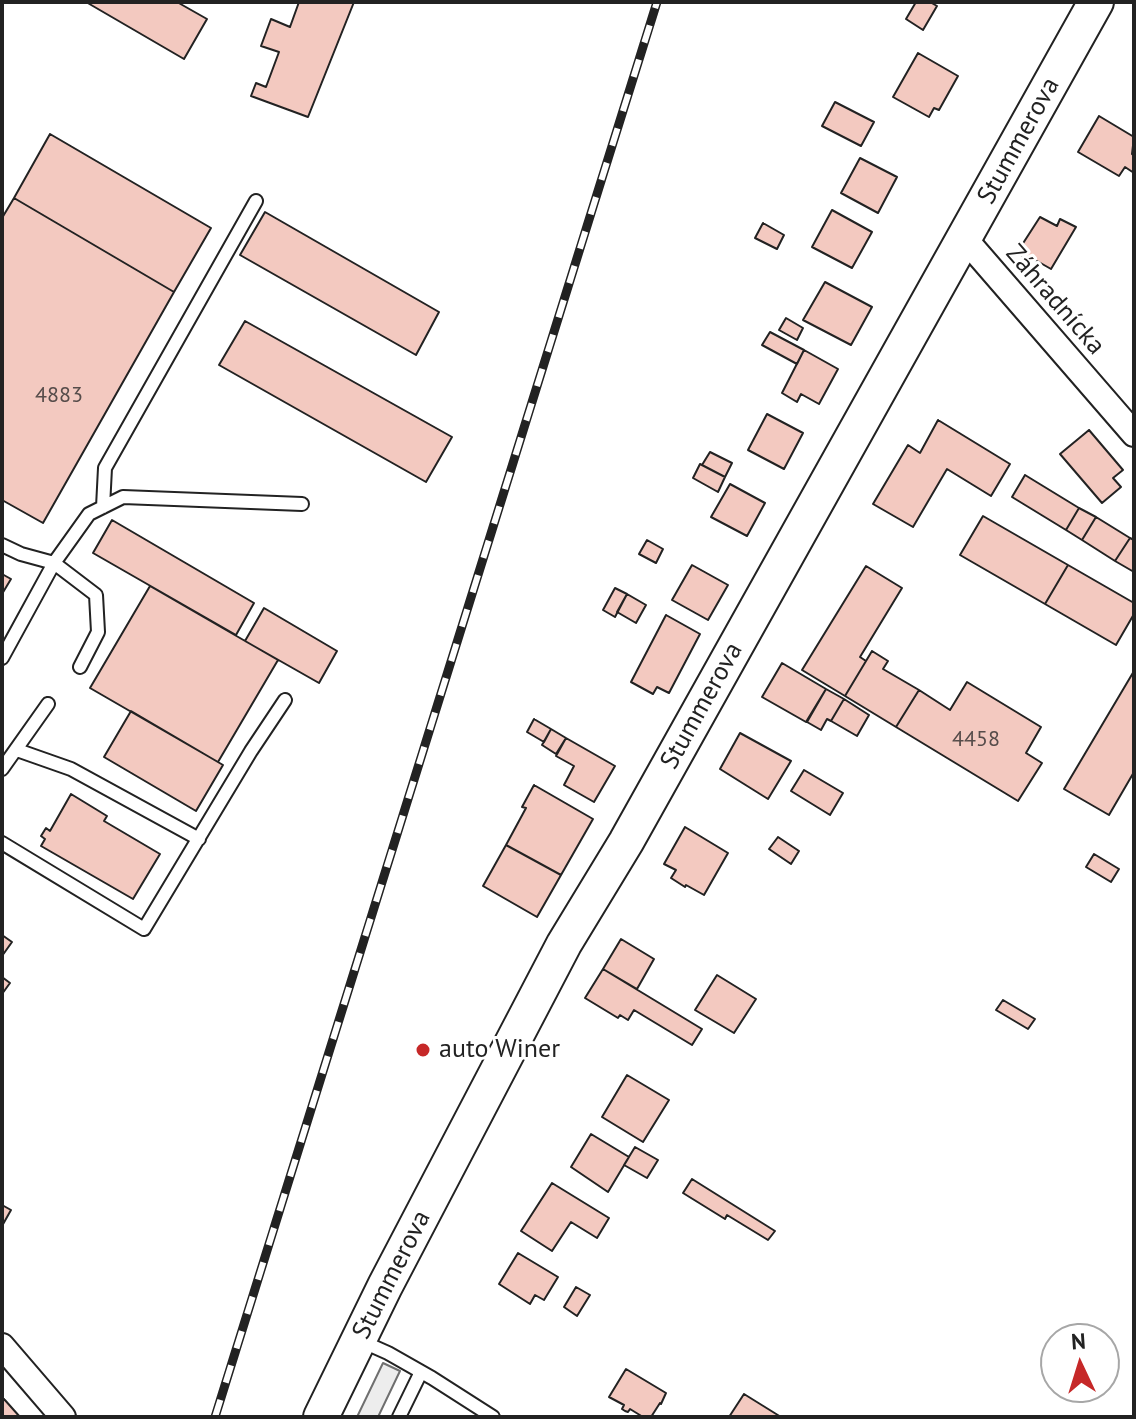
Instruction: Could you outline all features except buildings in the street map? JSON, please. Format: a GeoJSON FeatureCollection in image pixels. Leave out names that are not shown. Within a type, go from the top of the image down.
{"type":"FeatureCollection","features":[{"type":"Feature","properties":{"kind":"street","name":"Stummerova"},"geometry":{"type":"LineString","coordinates":[[321,1417],[564,944],[626,842],[1096,2]]}},
{"type":"Feature","properties":{"kind":"street","name":"Záhradnícka"},"geometry":{"type":"LineString","coordinates":[[965,239],[1134,434]]}},
{"type":"Feature","properties":{"kind":"street"},"geometry":{"type":"LineString","coordinates":[[2,1346],[63,1417]]}},
{"type":"Feature","properties":{"kind":"lane"},"geometry":{"type":"LineString","coordinates":[[103,507],[105,468],[256,201]]}},
{"type":"Feature","properties":{"kind":"lane"},"geometry":{"type":"LineString","coordinates":[[2,658],[54,563],[89,514],[123,497],[302,504]]}},
{"type":"Feature","properties":{"kind":"lane"},"geometry":{"type":"LineString","coordinates":[[2,545],[54,563],[96,595],[98,632],[80,667]]}},
{"type":"Feature","properties":{"kind":"lane"},"geometry":{"type":"LineString","coordinates":[[2,843],[144,929],[285,700]]}},
{"type":"Feature","properties":{"kind":"lane"},"geometry":{"type":"LineString","coordinates":[[2,769],[48,704]]}},
{"type":"Feature","properties":{"kind":"lane"},"geometry":{"type":"LineString","coordinates":[[17,750],[71,769],[199,839]]}},
{"type":"Feature","properties":{"kind":"lane"},"geometry":{"type":"LineString","coordinates":[[358,1340],[388,1353],[493,1417]]}},
{"type":"Feature","properties":{"kind":"lane"},"geometry":{"type":"LineString","coordinates":[[399,1417],[421,1372]]}},
{"type":"Feature","properties":{"kind":"shaded area"},"geometry":{"type":"Polygon","coordinates":[[[383,1363],[400,1371],[378,1417],[357,1417],[383,1363]]]}},
{"type":"Feature","properties":{"kind":"railway"},"geometry":{"type":"LineString","coordinates":[[215,1417],[657,2]]}},
{"type":"Feature","properties":{"kind":"place","name":"auto Winer"},"geometry":{"type":"Point","coordinates":[423,1050]}}]}
